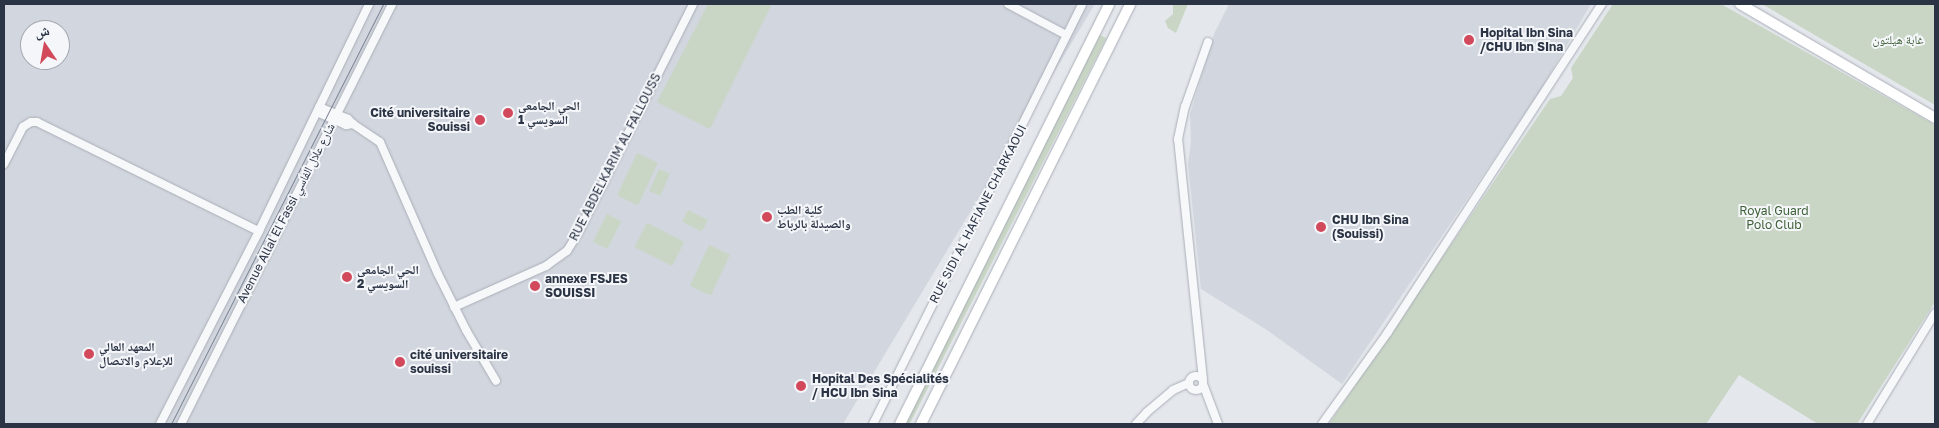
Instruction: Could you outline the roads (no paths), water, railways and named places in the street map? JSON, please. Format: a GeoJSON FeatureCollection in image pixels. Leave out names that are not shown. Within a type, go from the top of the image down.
{"type":"FeatureCollection","features":[{"type":"Feature","properties":{"kind":"main road"},"geometry":{"type":"LineString","coordinates":[[900,424],[1109,4]]}},
{"type":"Feature","properties":{"kind":"main road"},"geometry":{"type":"LineString","coordinates":[[921,424],[1130,4]]}},
{"type":"Feature","properties":{"kind":"main road"},"geometry":{"type":"LineString","coordinates":[[1740,4],[1935,118]]}},
{"type":"Feature","properties":{"kind":"street","name":"Avenue Allal El Fassi شارع علال الفاسي"},"geometry":{"type":"LineString","coordinates":[[160,424],[259,231],[368,4]]}},
{"type":"Feature","properties":{"kind":"street","name":"Avenue Allal El Fassi شارع علال الفاسي"},"geometry":{"type":"LineString","coordinates":[[181,424],[334,116],[392,4]]}},
{"type":"Feature","properties":{"kind":"street","name":"RUE ABDELKARIM AL FALLOUSS"},"geometry":{"type":"LineString","coordinates":[[454,307],[552,263],[567,251],[577,235],[693,4]]}},
{"type":"Feature","properties":{"kind":"street"},"geometry":{"type":"LineString","coordinates":[[1008,4],[1066,35]]}},
{"type":"Feature","properties":{"kind":"street","name":"RUE SIDI AL HAFIANE CHARKAOUI"},"geometry":{"type":"LineString","coordinates":[[873,424],[1082,4]]}},
{"type":"Feature","properties":{"kind":"street"},"geometry":{"type":"LineString","coordinates":[[1322,424],[1388,332],[1602,4]]}},
{"type":"Feature","properties":{"kind":"street"},"geometry":{"type":"LineString","coordinates":[[1196,384],[1200,357],[1178,139],[1185,107],[1208,42]]}},
{"type":"Feature","properties":{"kind":"street"},"geometry":{"type":"LineString","coordinates":[[318,109],[334,116],[346,125],[353,124],[380,142],[411,216],[454,307],[496,381]]}},
{"type":"Feature","properties":{"kind":"street"},"geometry":{"type":"LineString","coordinates":[[4,164],[23,127],[31,122],[37,122],[259,231]]}},
{"type":"Feature","properties":{"kind":"street"},"geometry":{"type":"LineString","coordinates":[[1866,424],[1935,313]]}},
{"type":"Feature","properties":{"kind":"street"},"geometry":{"type":"LineString","coordinates":[[1200,357],[1196,384],[1208,401],[1218,424]]}},
{"type":"Feature","properties":{"kind":"street"},"geometry":{"type":"LineString","coordinates":[[1136,424],[1147,412],[1168,395],[1196,384]]}},
{"type":"Feature","properties":{"kind":"tram line"},"geometry":{"type":"LineString","coordinates":[[171,424],[383,4]]}},
{"type":"Feature","properties":{"kind":"place","name":"Hopital Ibn Sina /CHU Ibn SIna"},"geometry":{"type":"Point","coordinates":[1469,40]}},
{"type":"Feature","properties":{"kind":"place","name":"الحي الجامعي السويسي 1"},"geometry":{"type":"Point","coordinates":[508,113]}},
{"type":"Feature","properties":{"kind":"place","name":"Cité universitaire Souissi"},"geometry":{"type":"Point","coordinates":[480,120]}},
{"type":"Feature","properties":{"kind":"place","name":"كلية الطب والصيدلة بالرباط"},"geometry":{"type":"Point","coordinates":[767,217]}},
{"type":"Feature","properties":{"kind":"place","name":"CHU Ibn Sina (Souissi)"},"geometry":{"type":"Point","coordinates":[1321,227]}},
{"type":"Feature","properties":{"kind":"place","name":"الحي الجامعي السويسي 2"},"geometry":{"type":"Point","coordinates":[347,277]}},
{"type":"Feature","properties":{"kind":"place","name":"annexe FSJES SOUISSI"},"geometry":{"type":"Point","coordinates":[535,286]}},
{"type":"Feature","properties":{"kind":"place","name":"المعهد العالي للإعلام والاتصال"},"geometry":{"type":"Point","coordinates":[89,354]}},
{"type":"Feature","properties":{"kind":"place","name":"cité universitaire souissi"},"geometry":{"type":"Point","coordinates":[400,362]}},
{"type":"Feature","properties":{"kind":"place","name":"Hopital Des Spécialités / HCU Ibn Sina"},"geometry":{"type":"Point","coordinates":[801,386]}},
{"type":"Feature","properties":{"kind":"park label","name":"غابة هيلتون"},"geometry":{"type":"Point","coordinates":[1898,40]}},
{"type":"Feature","properties":{"kind":"park label","name":"Royal Guard Polo Club"},"geometry":{"type":"Point","coordinates":[1774,218]}}]}
